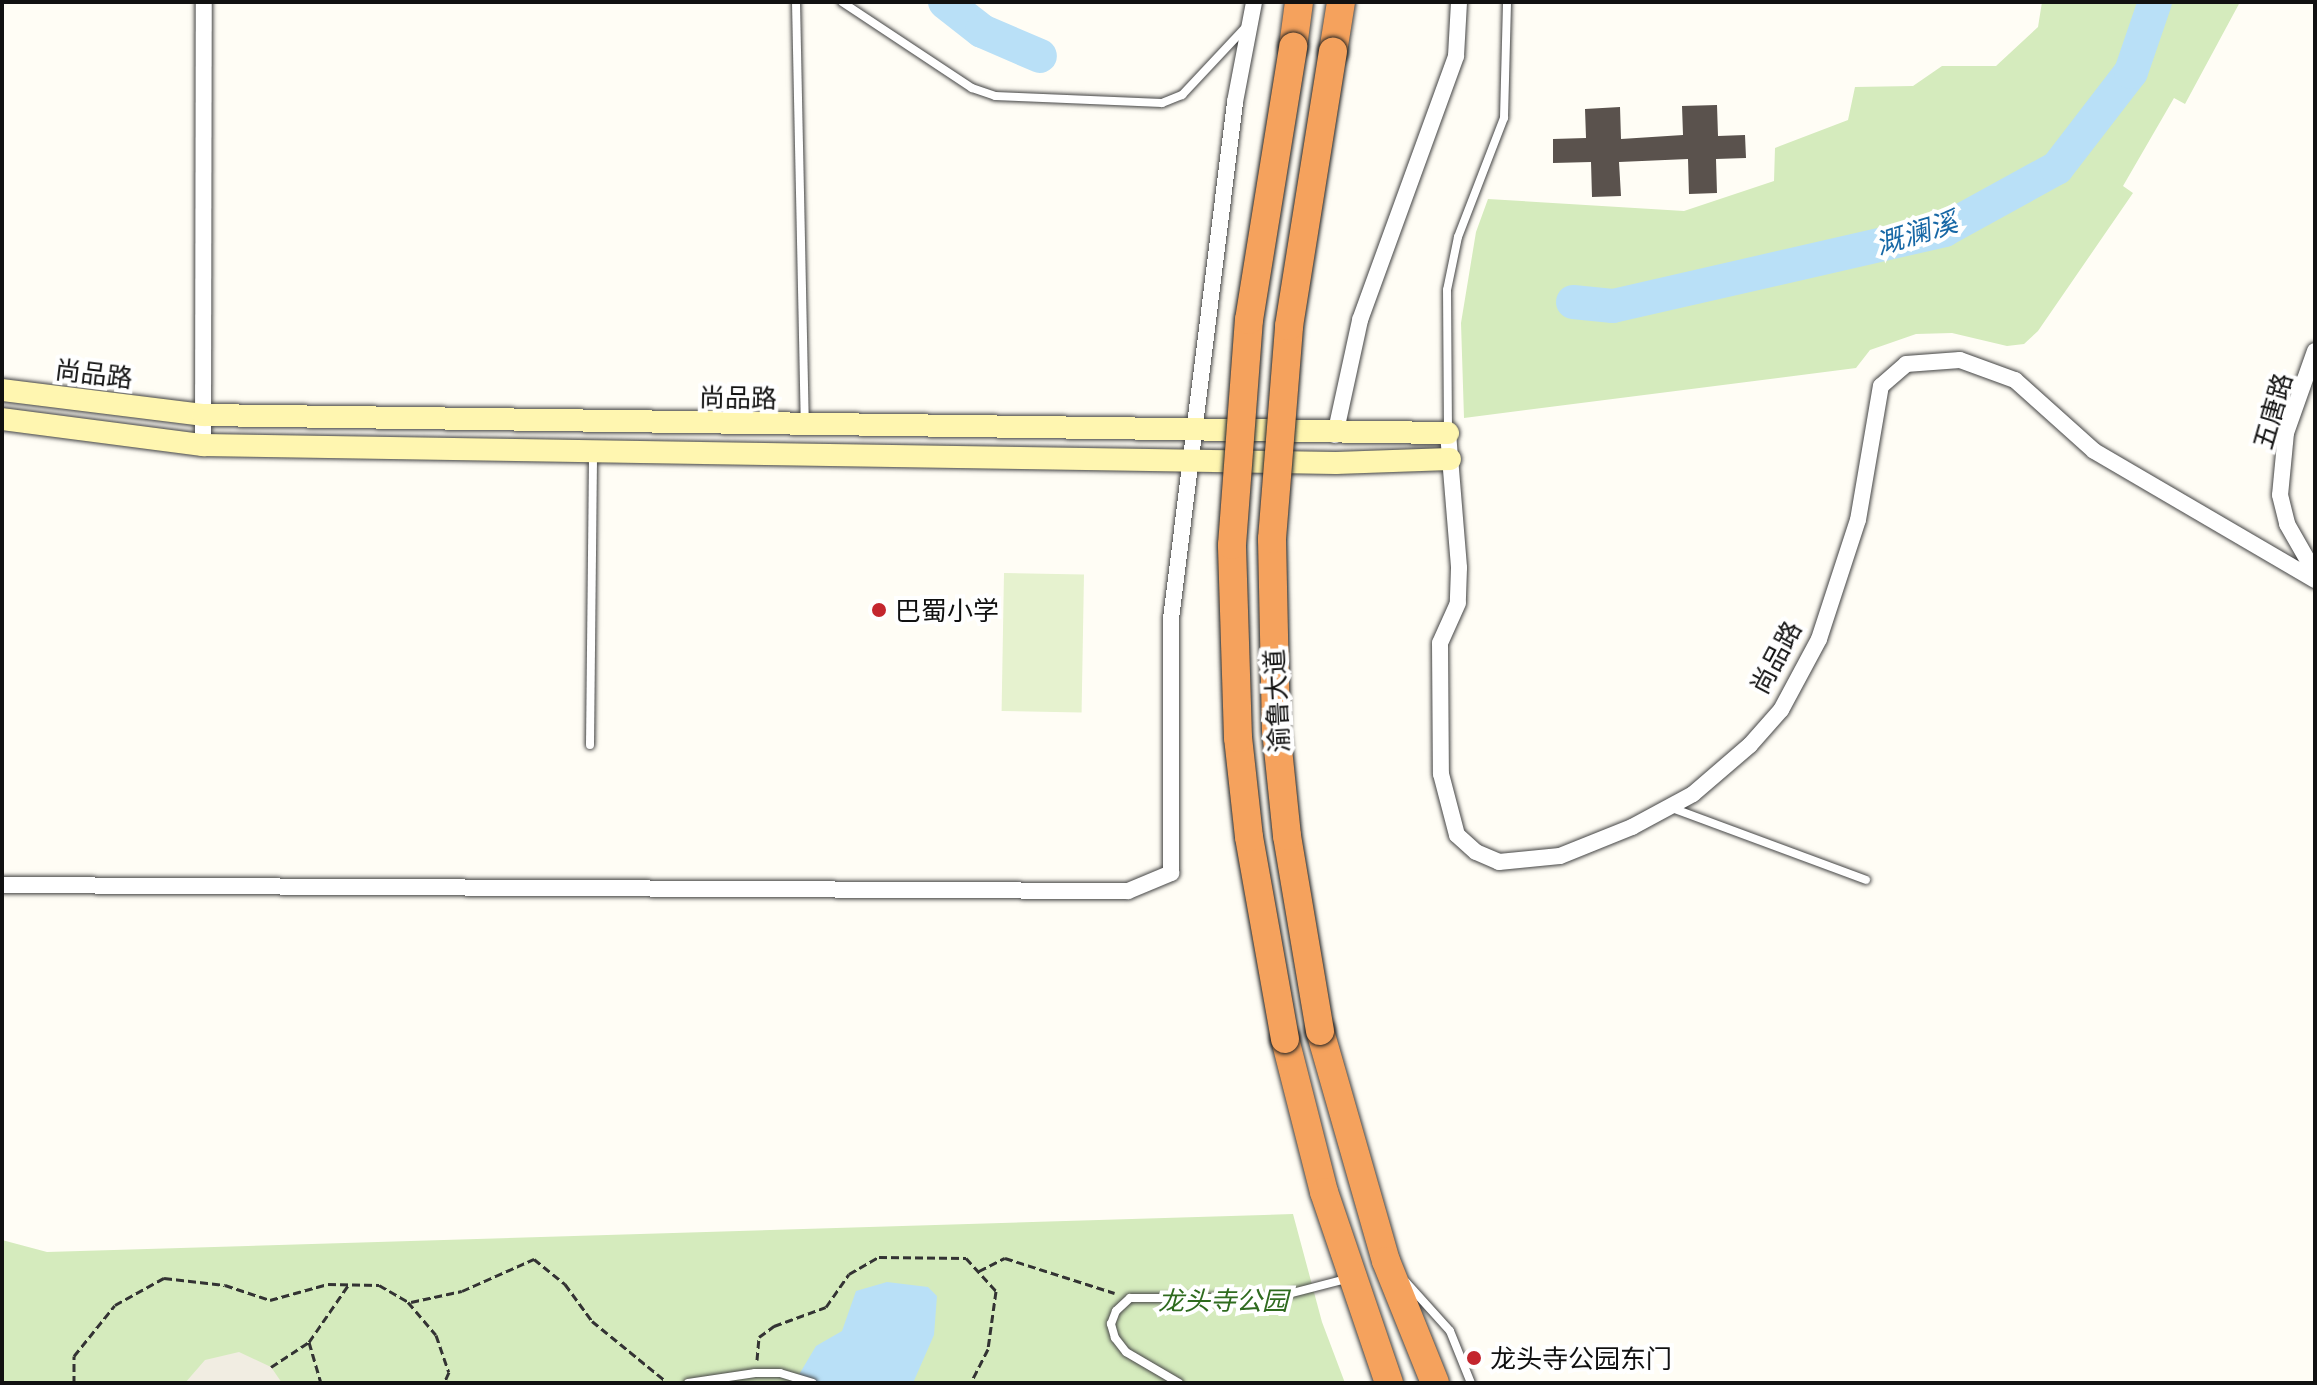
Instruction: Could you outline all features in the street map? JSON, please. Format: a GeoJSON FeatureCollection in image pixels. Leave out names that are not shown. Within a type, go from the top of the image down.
{"type":"FeatureCollection","features":[{"type":"Feature","properties":{"kind":"highway","name":"渝鲁大道"},"geometry":{"type":"LineString","coordinates":[[1299,2],[1249,320],[1232,545],[1238,738],[1249,837],[1285,1039],[1351,1278],[1389,1383]]}},
{"type":"Feature","properties":{"kind":"highway","name":"渝鲁大道"},"geometry":{"type":"LineString","coordinates":[[1341,2],[1289,326],[1272,539],[1276,730],[1287,836],[1320,1031],[1386,1261],[1435,1383]]}},
{"type":"Feature","properties":{"kind":"main road","name":"尚品路"},"geometry":{"type":"LineString","coordinates":[[2,390],[203,415],[1192,433],[1448,433]]}},
{"type":"Feature","properties":{"kind":"main road"},"geometry":{"type":"LineString","coordinates":[[2,419],[203,445],[1189,460],[1450,459]]}},
{"type":"Feature","properties":{"kind":"street"},"geometry":{"type":"LineString","coordinates":[[203,445],[204,2]]}},
{"type":"Feature","properties":{"kind":"street"},"geometry":{"type":"LineString","coordinates":[[2,885],[1128,891],[1171,873],[1171,619],[1192,433],[1254,2]]}},
{"type":"Feature","properties":{"kind":"street"},"geometry":{"type":"LineString","coordinates":[[1335,435],[1360,320],[1456,56],[1459,2]]}},
{"type":"Feature","properties":{"kind":"street","name":"五唐路"},"geometry":{"type":"LineString","coordinates":[[2315,351],[2286,433],[2280,495],[2287,524],[2315,573]]}},
{"type":"Feature","properties":{"kind":"street","name":"尚品路"},"geometry":{"type":"LineString","coordinates":[[1448,433],[1458,603],[1440,643],[1441,774],[1457,835],[1476,852],[1499,862],[1523,863],[1560,856],[1693,794],[1750,745],[1781,710],[1819,639],[1858,520],[1881,386],[1906,364],[1960,360],[2015,380],[2094,451],[2315,580]]}},
{"type":"Feature","properties":{"kind":"lane"},"geometry":{"type":"LineString","coordinates":[[796,2],[805,427]]}},
{"type":"Feature","properties":{"kind":"lane"},"geometry":{"type":"LineString","coordinates":[[842,2],[972,88],[995,96],[1162,103],[1182,95],[1250,20]]}},
{"type":"Feature","properties":{"kind":"lane"},"geometry":{"type":"LineString","coordinates":[[1448,433],[1447,290],[1458,237],[1504,118],[1507,2]]}},
{"type":"Feature","properties":{"kind":"lane"},"geometry":{"type":"LineString","coordinates":[[590,745],[593,451]]}},
{"type":"Feature","properties":{"kind":"lane"},"geometry":{"type":"LineString","coordinates":[[1668,807],[1866,880]]}},
{"type":"Feature","properties":{"kind":"lane"},"geometry":{"type":"LineString","coordinates":[[1386,1261],[1445,1323],[1471,1383]]}},
{"type":"Feature","properties":{"kind":"lane"},"geometry":{"type":"LineString","coordinates":[[1179,1383],[1126,1352],[1115,1338],[1111,1324],[1116,1311],[1130,1298],[1273,1298],[1351,1278]]}},
{"type":"Feature","properties":{"kind":"lane"},"geometry":{"type":"LineString","coordinates":[[688,1383],[755,1373],[780,1373],[812,1383]]}},
{"type":"Feature","properties":{"kind":"path"},"geometry":{"type":"LineString","coordinates":[[755,1373],[759,1337],[774,1326],[826,1307],[849,1274],[879,1257],[966,1258],[996,1291],[988,1349],[971,1383]]}},
{"type":"Feature","properties":{"kind":"path"},"geometry":{"type":"LineString","coordinates":[[978,1271],[1005,1258],[1130,1298]]}},
{"type":"Feature","properties":{"kind":"path"},"geometry":{"type":"LineString","coordinates":[[408,1302],[462,1291],[534,1259],[565,1284],[592,1321],[668,1383]]}},
{"type":"Feature","properties":{"kind":"path"},"geometry":{"type":"LineString","coordinates":[[74,1383],[74,1356],[115,1305],[164,1278],[225,1285],[270,1300],[298,1289],[349,1284],[379,1285],[408,1302],[436,1335],[449,1372],[444,1383]]}},
{"type":"Feature","properties":{"kind":"path"},"geometry":{"type":"LineString","coordinates":[[271,1367],[309,1342],[349,1284]]}},
{"type":"Feature","properties":{"kind":"path"},"geometry":{"type":"LineString","coordinates":[[309,1342],[321,1383]]}},
{"type":"Feature","properties":{"kind":"green space"},"geometry":{"type":"Polygon","coordinates":[[[2042,2],[2240,2],[2185,104],[2174,98],[2123,186],[2133,193],[2038,331],[2024,344],[2007,346],[1952,333],[1916,334],[1870,350],[1856,368],[1464,418],[1461,323],[1476,232],[1488,199],[1684,211],[1774,181],[1775,148],[1848,120],[1855,87],[1913,86],[1942,66],[1996,66],[2038,27],[2042,2]]]}},
{"type":"Feature","properties":{"kind":"green space"},"geometry":{"type":"Polygon","coordinates":[[[1004,573],[1084,574],[1082,712],[1002,711],[1004,573]]]}},
{"type":"Feature","properties":{"kind":"green space","name":"龙头寺公园"},"geometry":{"type":"Polygon","coordinates":[[[1293,1214],[1322,1322],[1345,1383],[2,1383],[2,1240],[47,1252],[1293,1214]]]}},
{"type":"Feature","properties":{"kind":"shaded area"},"geometry":{"type":"Polygon","coordinates":[[[239,1352],[271,1367],[282,1383],[185,1383],[205,1360],[239,1352]]]}},
{"type":"Feature","properties":{"kind":"water"},"geometry":{"type":"Polygon","coordinates":[[[887,1282],[928,1287],[937,1296],[934,1335],[913,1383],[794,1383],[816,1346],[842,1331],[856,1291],[887,1282]]]}},
{"type":"Feature","properties":{"kind":"building"},"geometry":{"type":"Polygon","coordinates":[[[1717,105],[1718,136],[1745,135],[1746,158],[1716,159],[1717,193],[1689,194],[1688,159],[1619,162],[1621,196],[1592,197],[1591,162],[1553,163],[1553,139],[1586,138],[1585,109],[1620,107],[1621,139],[1683,135],[1682,106],[1717,105]]]}},
{"type":"Feature","properties":{"kind":"waterway","name":"溉澜溪"},"geometry":{"type":"LineString","coordinates":[[945,2],[982,31],[1040,56]]}},
{"type":"Feature","properties":{"kind":"waterway","name":"溉澜溪"},"geometry":{"type":"LineString","coordinates":[[1573,302],[1613,306],[1944,230],[2057,168],[2131,72],[2155,2]]}},
{"type":"Feature","properties":{"kind":"place","name":"巴蜀小学"},"geometry":{"type":"Point","coordinates":[879,610]}},
{"type":"Feature","properties":{"kind":"place","name":"龙头寺公园东门"},"geometry":{"type":"Point","coordinates":[1474,1358]}}]}
